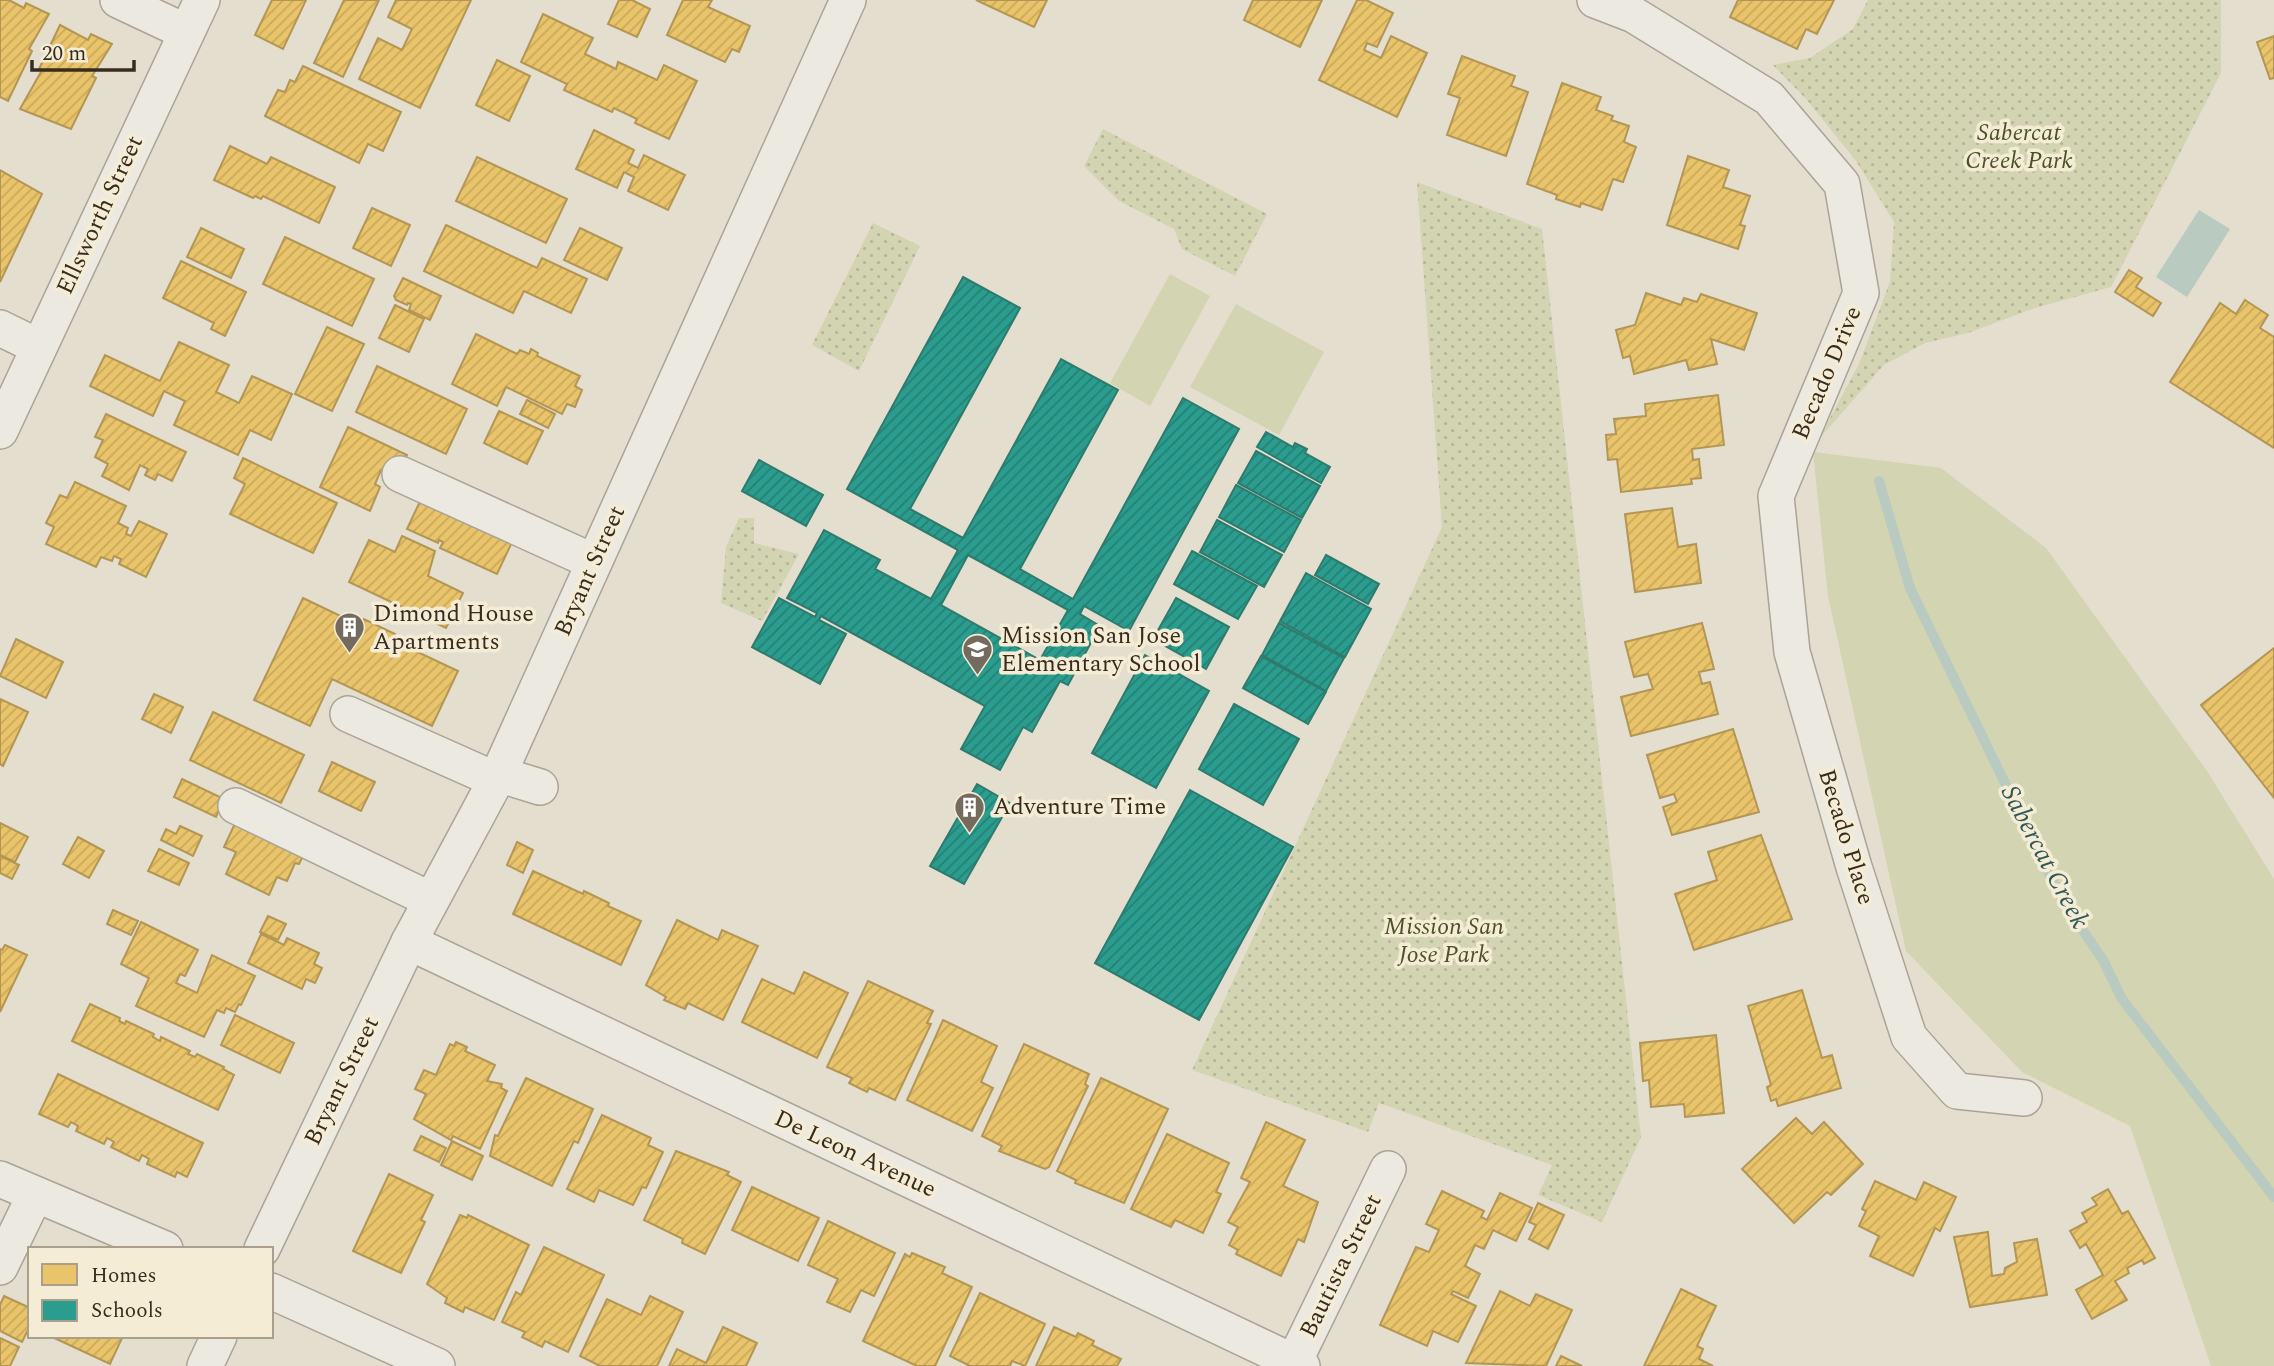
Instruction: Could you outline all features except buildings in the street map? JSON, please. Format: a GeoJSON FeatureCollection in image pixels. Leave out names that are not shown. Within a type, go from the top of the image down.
{"type":"FeatureCollection","features":[{"type":"Feature","properties":{"kind":"street"},"geometry":{"type":"LineString","coordinates":[[118,0],[186,32]]}},
{"type":"Feature","properties":{"kind":"street","name":"Ellsworth Street"},"geometry":{"type":"LineString","coordinates":[[0,431],[202,0]]}},
{"type":"Feature","properties":{"kind":"street","name":"Bryant Street"},"geometry":{"type":"LineString","coordinates":[[263,1247],[409,942],[497,777],[848,0]]}},
{"type":"Feature","properties":{"kind":"street","name":"Becado Drive"},"geometry":{"type":"LineString","coordinates":[[1595,0],[1637,7],[1769,98],[1842,184],[1861,293],[1776,496]]}},
{"type":"Feature","properties":{"kind":"street"},"geometry":{"type":"LineString","coordinates":[[0,328],[39,346]]}},
{"type":"Feature","properties":{"kind":"street"},"geometry":{"type":"LineString","coordinates":[[400,474],[594,562]]}},
{"type":"Feature","properties":{"kind":"street","name":"Becado Place"},"geometry":{"type":"LineString","coordinates":[[1776,496],[1793,652],[1854,867],[1909,1037],[1957,1091],[2024,1098]]}},
{"type":"Feature","properties":{"kind":"street"},"geometry":{"type":"LineString","coordinates":[[348,714],[497,777],[540,787]]}},
{"type":"Feature","properties":{"kind":"street"},"geometry":{"type":"LineString","coordinates":[[236,806],[430,900]]}},
{"type":"Feature","properties":{"kind":"street","name":"De Leon Avenue"},"geometry":{"type":"LineString","coordinates":[[409,942],[1298,1364]]}},
{"type":"Feature","properties":{"kind":"street","name":"Bautista Street"},"geometry":{"type":"LineString","coordinates":[[1298,1364],[1388,1169]]}},
{"type":"Feature","properties":{"kind":"street"},"geometry":{"type":"LineString","coordinates":[[0,1179],[160,1247]]}},
{"type":"Feature","properties":{"kind":"street"},"geometry":{"type":"LineString","coordinates":[[0,1267],[35,1195]]}},
{"type":"Feature","properties":{"kind":"street"},"geometry":{"type":"LineString","coordinates":[[273,1292],[437,1366]]}},
{"type":"Feature","properties":{"kind":"street"},"geometry":{"type":"LineString","coordinates":[[205,1366],[218,1338]]}},
{"type":"Feature","properties":{"kind":"green space","name":"Sabercat Creek Park"},"geometry":{"type":"Polygon","coordinates":[[[1868,0],[2221,0],[2221,73],[2111,287],[2035,308],[1968,333],[1925,343],[1884,365],[1819,439],[1859,364],[1890,282],[1894,222],[1856,161],[1807,100],[1773,65],[1810,58],[1853,29],[1868,0]]]}},
{"type":"Feature","properties":{"kind":"green space"},"geometry":{"type":"Polygon","coordinates":[[[1103,129],[1267,214],[1235,276],[1182,249],[1174,229],[1119,201],[1084,166],[1103,129]]]}},
{"type":"Feature","properties":{"kind":"green space","name":"Mission San Jose Park"},"geometry":{"type":"Polygon","coordinates":[[[1417,182],[1542,229],[1641,1137],[1602,1222],[1538,1195],[1552,1165],[1379,1103],[1368,1132],[1192,1070],[1442,527],[1417,182]]]}},
{"type":"Feature","properties":{"kind":"green space"},"geometry":{"type":"Polygon","coordinates":[[[873,223],[920,246],[859,371],[812,345],[873,223]]]}},
{"type":"Feature","properties":{"kind":"green space"},"geometry":{"type":"Polygon","coordinates":[[[1170,274],[1210,296],[1150,406],[1110,383],[1170,274]]]}},
{"type":"Feature","properties":{"kind":"green space"},"geometry":{"type":"Polygon","coordinates":[[[1236,304],[1324,352],[1279,435],[1190,387],[1236,304]]]}},
{"type":"Feature","properties":{"kind":"green space"},"geometry":{"type":"Polygon","coordinates":[[[1813,452],[1941,468],[2046,548],[2207,771],[2274,879],[2274,1366],[2211,1366],[2130,1126],[2022,1072],[1906,951],[1828,596],[1813,452]]]}},
{"type":"Feature","properties":{"kind":"green space"},"geometry":{"type":"Polygon","coordinates":[[[739,518],[754,518],[754,543],[799,554],[762,621],[721,603],[726,547],[739,518]]]}},
{"type":"Feature","properties":{"kind":"shaded area"},"geometry":{"type":"Polygon","coordinates":[[[2199,210],[2230,229],[2187,297],[2156,277],[2199,210]]]}},
{"type":"Feature","properties":{"kind":"waterway","name":"Sabercat Creek"},"geometry":{"type":"LineString","coordinates":[[1879,481],[1910,588],[2061,898],[2103,960],[2122,999],[2274,1197]]}},
{"type":"Feature","properties":{"kind":"place","name":"Dimond House Apartments"},"geometry":{"type":"Point","coordinates":[350,655]}},
{"type":"Feature","properties":{"kind":"place","name":"Mission San Jose Elementary School"},"geometry":{"type":"Point","coordinates":[978,677]}},
{"type":"Feature","properties":{"kind":"place","name":"Adventure Time"},"geometry":{"type":"Point","coordinates":[970,834]}}]}
